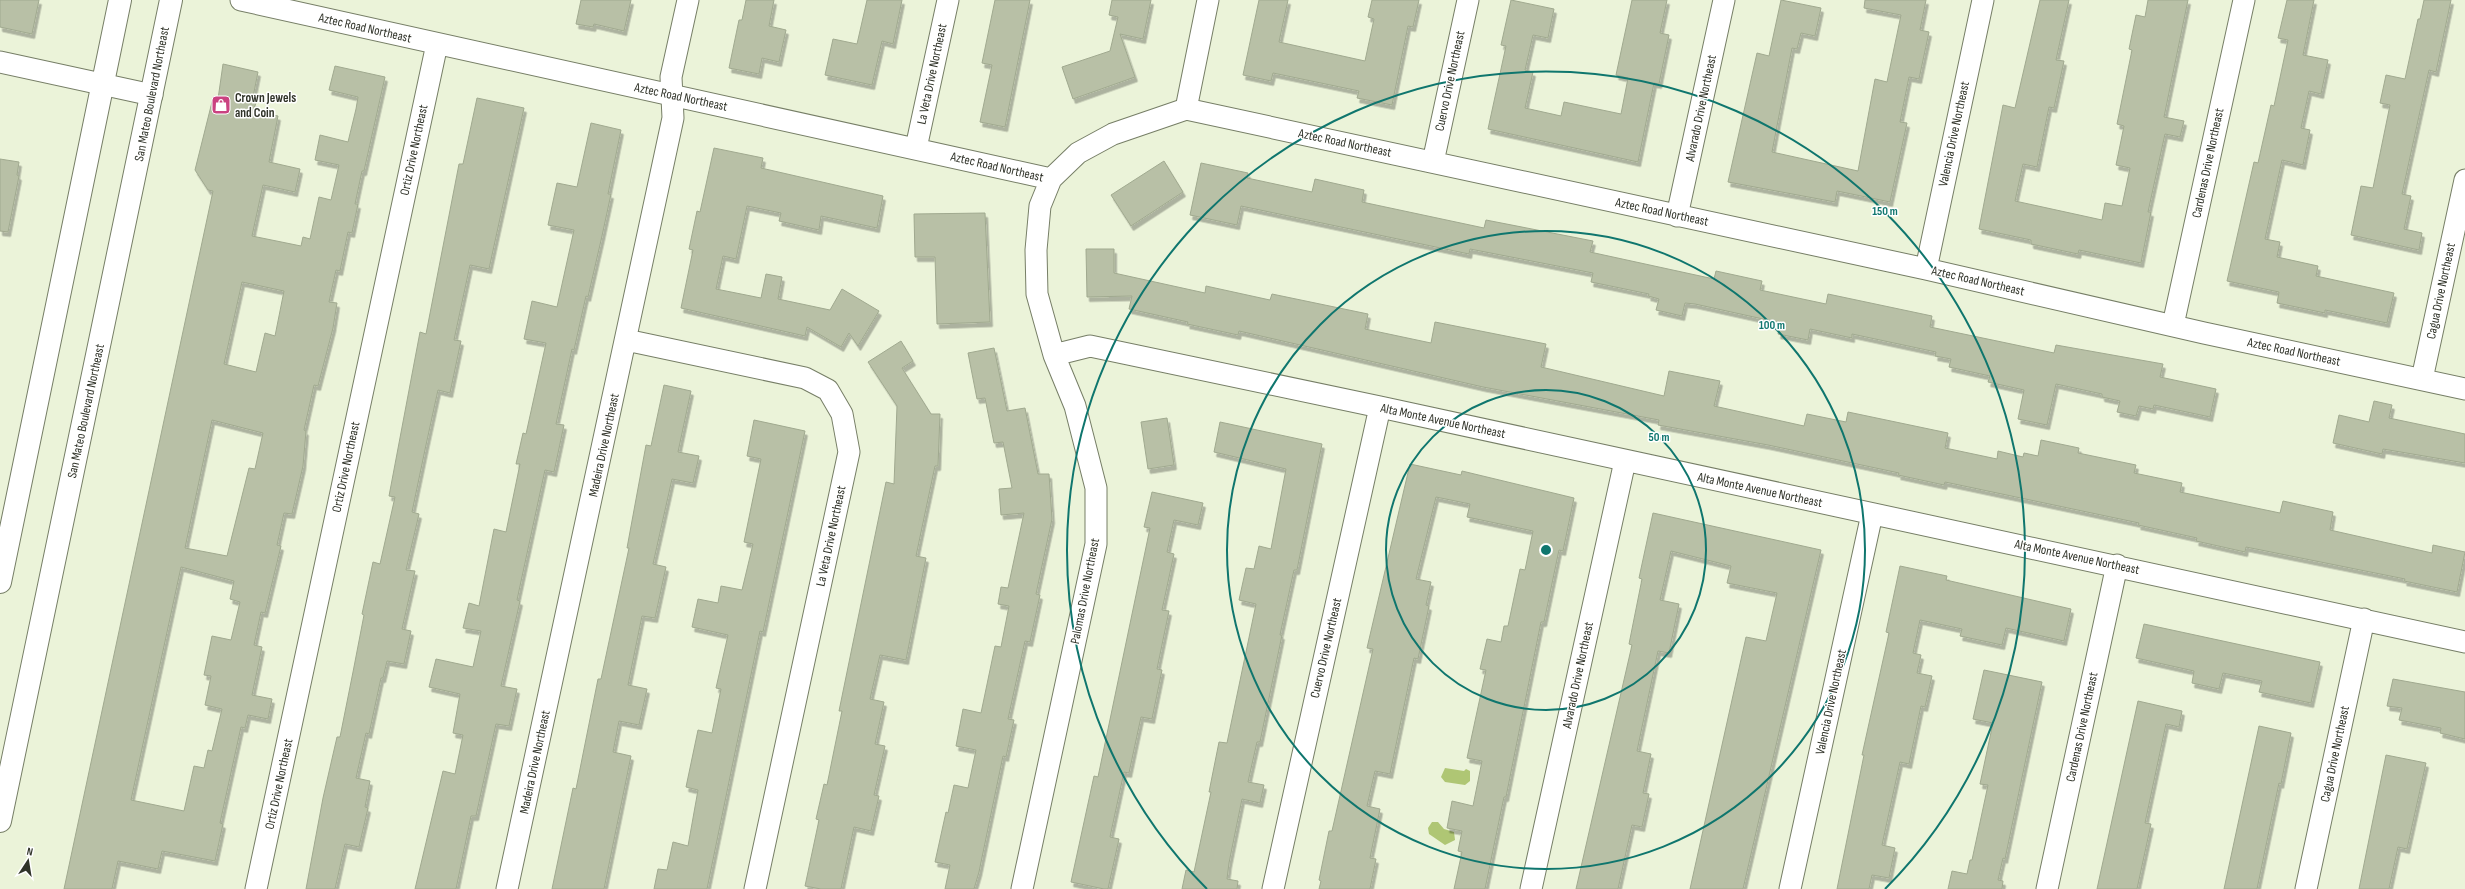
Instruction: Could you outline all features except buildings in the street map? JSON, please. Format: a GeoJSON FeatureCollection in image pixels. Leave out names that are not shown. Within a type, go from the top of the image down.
{"type":"FeatureCollection","features":[{"type":"Feature","properties":{"kind":"main road"},"geometry":{"type":"LineString","coordinates":[[0,582],[120,0]]}},
{"type":"Feature","properties":{"kind":"main road","name":"San Mateo Boulevard Northeast"},"geometry":{"type":"LineString","coordinates":[[0,821],[171,0]]}},
{"type":"Feature","properties":{"kind":"street","name":"Aztec Road Northeast"},"geometry":{"type":"LineString","coordinates":[[241,0],[1051,179],[1078,153],[1113,134],[1186,109],[1926,269],[2465,389]]}},
{"type":"Feature","properties":{"kind":"street","name":"Madeira Drive Northeast"},"geometry":{"type":"LineString","coordinates":[[507,889],[673,118],[671,77],[688,0]]}},
{"type":"Feature","properties":{"kind":"street","name":"La Veta Drive Northeast"},"geometry":{"type":"LineString","coordinates":[[916,148],[948,0]]}},
{"type":"Feature","properties":{"kind":"street"},"geometry":{"type":"LineString","coordinates":[[1186,109],[1208,0]]}},
{"type":"Feature","properties":{"kind":"street","name":"Cuervo Drive Northeast"},"geometry":{"type":"LineString","coordinates":[[1433,162],[1468,0]]}},
{"type":"Feature","properties":{"kind":"street","name":"Alvarado Drive Northeast"},"geometry":{"type":"LineString","coordinates":[[1677,216],[1724,0]]}},
{"type":"Feature","properties":{"kind":"street","name":"Valencia Drive Northeast"},"geometry":{"type":"LineString","coordinates":[[1926,269],[1983,0]]}},
{"type":"Feature","properties":{"kind":"street","name":"Cardenas Drive Northeast"},"geometry":{"type":"LineString","coordinates":[[2173,325],[2244,0]]}},
{"type":"Feature","properties":{"kind":"street","name":"Ortiz Drive Northeast"},"geometry":{"type":"LineString","coordinates":[[256,889],[437,44]]}},
{"type":"Feature","properties":{"kind":"street"},"geometry":{"type":"LineString","coordinates":[[0,62],[152,95]]}},
{"type":"Feature","properties":{"kind":"street","name":"Palomas Drive Northeast"},"geometry":{"type":"LineString","coordinates":[[1022,889],[1096,544],[1096,488],[1075,406],[1054,355],[1037,294],[1036,250],[1040,206],[1051,179]]}},
{"type":"Feature","properties":{"kind":"street","name":"Cagua Drive Northeast"},"geometry":{"type":"LineString","coordinates":[[2422,379],[2465,180]]}},
{"type":"Feature","properties":{"kind":"street","name":"La Veta Drive Northeast"},"geometry":{"type":"LineString","coordinates":[[626,340],[805,378],[828,390],[842,414],[849,452],[755,889]]}},
{"type":"Feature","properties":{"kind":"street","name":"Alta Monte Avenue Northeast"},"geometry":{"type":"LineString","coordinates":[[1054,355],[1090,346],[1380,407],[1872,514],[2117,565],[2465,642]]}},
{"type":"Feature","properties":{"kind":"street","name":"Cuervo Drive Northeast"},"geometry":{"type":"LineString","coordinates":[[1272,889],[1380,407]]}},
{"type":"Feature","properties":{"kind":"street","name":"Alvarado Drive Northeast"},"geometry":{"type":"LineString","coordinates":[[1532,889],[1625,461]]}},
{"type":"Feature","properties":{"kind":"street","name":"Valencia Drive Northeast"},"geometry":{"type":"LineString","coordinates":[[1790,889],[1872,514]]}},
{"type":"Feature","properties":{"kind":"street","name":"Cardenas Drive Northeast"},"geometry":{"type":"LineString","coordinates":[[2047,889],[2117,565]]}},
{"type":"Feature","properties":{"kind":"street","name":"Cagua Drive Northeast"},"geometry":{"type":"LineString","coordinates":[[2306,889],[2364,619]]}},
{"type":"Feature","properties":{"kind":"shaded area"},"geometry":{"type":"Polygon","coordinates":[[[1445,768],[1464,771],[1466,769],[1470,771],[1470,781],[1465,785],[1445,782],[1441,777],[1445,768]]]}},
{"type":"Feature","properties":{"kind":"shaded area"},"geometry":{"type":"Polygon","coordinates":[[[1432,822],[1438,822],[1444,829],[1454,832],[1455,840],[1445,845],[1429,834],[1428,828],[1432,822]]]}},
{"type":"Feature","properties":{"kind":"place","name":"Crown Jewels and Coin"},"geometry":{"type":"Point","coordinates":[221,105]}}]}
